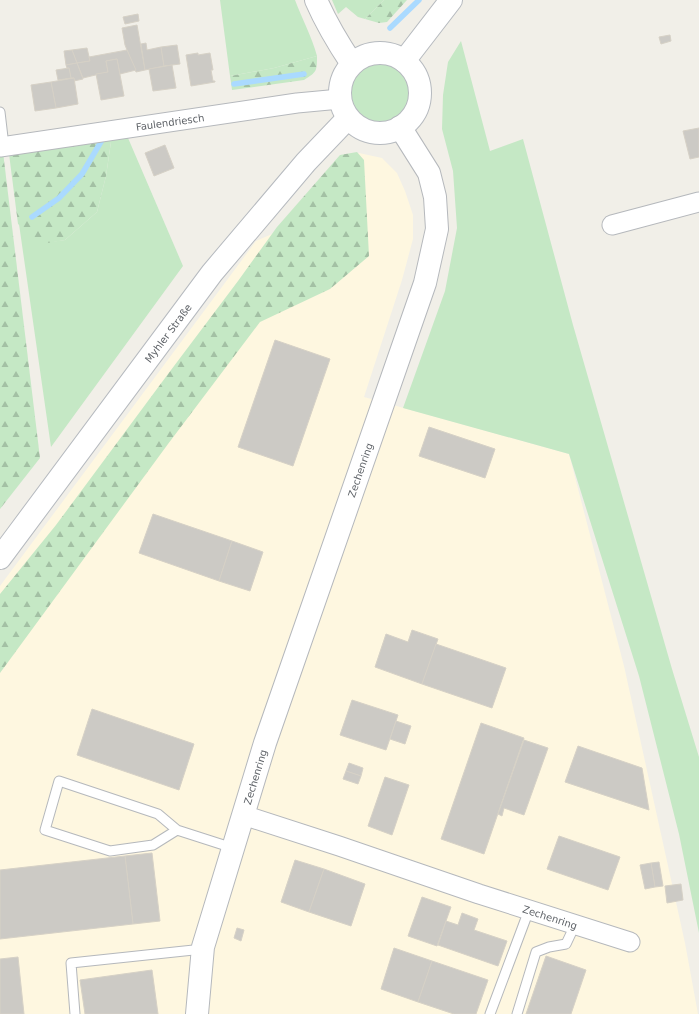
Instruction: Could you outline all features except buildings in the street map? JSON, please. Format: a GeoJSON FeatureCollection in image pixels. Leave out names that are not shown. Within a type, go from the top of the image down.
{"type":"FeatureCollection","features":[{"type":"Feature","properties":{"kind":"street"},"geometry":{"type":"LineString","coordinates":[[316,0],[327,23],[352,64]]}},
{"type":"Feature","properties":{"kind":"street"},"geometry":{"type":"LineString","coordinates":[[404,61],[451,0]]}},
{"type":"Feature","properties":{"kind":"street"},"geometry":{"type":"LineString","coordinates":[[379,53],[396,56],[404,61],[414,73],[418,81],[419,97],[415,112],[411,118],[400,127],[389,131],[377,132],[366,130],[358,126],[344,108],[340,89],[346,71],[352,64],[365,56],[379,53]]}},
{"type":"Feature","properties":{"kind":"street","name":"Faulendriesch"},"geometry":{"type":"LineString","coordinates":[[2,147],[297,104],[344,108]]}},
{"type":"Feature","properties":{"kind":"street","name":"Myhler Straße"},"geometry":{"type":"LineString","coordinates":[[0,558],[212,273],[306,162],[344,108]]}},
{"type":"Feature","properties":{"kind":"street","name":"Zechenring"},"geometry":{"type":"LineString","coordinates":[[197,1014],[203,949],[265,744],[425,283],[437,229],[435,197],[429,173],[400,127]]}},
{"type":"Feature","properties":{"kind":"street"},"geometry":{"type":"LineString","coordinates":[[612,225],[699,202]]}},
{"type":"Feature","properties":{"kind":"street","name":"Zechenring"},"geometry":{"type":"LineString","coordinates":[[243,815],[630,942]]}},
{"type":"Feature","properties":{"kind":"lane"},"geometry":{"type":"LineString","coordinates":[[0,112],[2,147]]}},
{"type":"Feature","properties":{"kind":"lane"},"geometry":{"type":"LineString","coordinates":[[177,830],[153,845],[110,851],[45,830],[59,781],[158,814],[177,830],[233,848]]}},
{"type":"Feature","properties":{"kind":"lane"},"geometry":{"type":"LineString","coordinates":[[490,1014],[529,910]]}},
{"type":"Feature","properties":{"kind":"lane"},"geometry":{"type":"LineString","coordinates":[[517,1014],[536,952],[549,947],[566,944],[576,925]]}},
{"type":"Feature","properties":{"kind":"lane"},"geometry":{"type":"LineString","coordinates":[[75,1014],[71,963],[203,949]]}},
{"type":"Feature","properties":{"kind":"shaded area"},"geometry":{"type":"Polygon","coordinates":[[[359,153],[382,158],[397,173],[413,215],[413,239],[402,280],[364,397],[569,454],[624,666],[685,943],[698,1014],[0,1014],[0,586],[256,241],[272,234],[341,158],[359,153]]]}},
{"type":"Feature","properties":{"kind":"green space"},"geometry":{"type":"Polygon","coordinates":[[[220,0],[295,0],[317,56],[274,68],[230,76],[220,0]]]}},
{"type":"Feature","properties":{"kind":"green space"},"geometry":{"type":"Polygon","coordinates":[[[332,0],[384,0],[365,19],[358,17],[346,7],[338,14],[332,0]]]}},
{"type":"Feature","properties":{"kind":"green space"},"geometry":{"type":"Polygon","coordinates":[[[384,0],[407,0],[387,22],[379,23],[365,19],[384,0]]]}},
{"type":"Feature","properties":{"kind":"green space"},"geometry":{"type":"Polygon","coordinates":[[[461,41],[490,151],[523,139],[573,325],[672,669],[699,757],[699,933],[679,834],[639,676],[569,454],[403,408],[445,291],[457,228],[453,171],[442,129],[443,95],[448,62],[461,41]]]}},
{"type":"Feature","properties":{"kind":"green space"},"geometry":{"type":"Polygon","coordinates":[[[317,56],[317,65],[314,73],[304,80],[232,90],[230,76],[274,68],[317,56]]]}},
{"type":"Feature","properties":{"kind":"green space"},"geometry":{"type":"Polygon","coordinates":[[[380,64],[396,69],[404,77],[409,93],[404,109],[396,117],[380,122],[364,117],[356,109],[351,93],[356,77],[364,69],[380,64]]]}},
{"type":"Feature","properties":{"kind":"green space"},"geometry":{"type":"Polygon","coordinates":[[[122,124],[183,266],[51,447],[19,224],[42,243],[65,240],[97,212],[106,176],[113,128],[122,124]]]}},
{"type":"Feature","properties":{"kind":"green space"},"geometry":{"type":"Polygon","coordinates":[[[113,128],[106,176],[97,212],[65,240],[42,244],[18,224],[8,146],[113,128]]]}},
{"type":"Feature","properties":{"kind":"green space"},"geometry":{"type":"Polygon","coordinates":[[[0,152],[3,152],[40,458],[0,509],[0,152]]]}},
{"type":"Feature","properties":{"kind":"green space"},"geometry":{"type":"Polygon","coordinates":[[[357,152],[364,160],[369,256],[330,289],[260,322],[168,444],[0,673],[0,594],[56,525],[277,227],[340,155],[357,152]]]}},
{"type":"Feature","properties":{"kind":"waterway"},"geometry":{"type":"LineString","coordinates":[[390,28],[419,0]]}},
{"type":"Feature","properties":{"kind":"waterway"},"geometry":{"type":"LineString","coordinates":[[234,84],[304,74]]}},
{"type":"Feature","properties":{"kind":"waterway"},"geometry":{"type":"LineString","coordinates":[[32,217],[59,198],[82,174],[102,140]]}}]}
